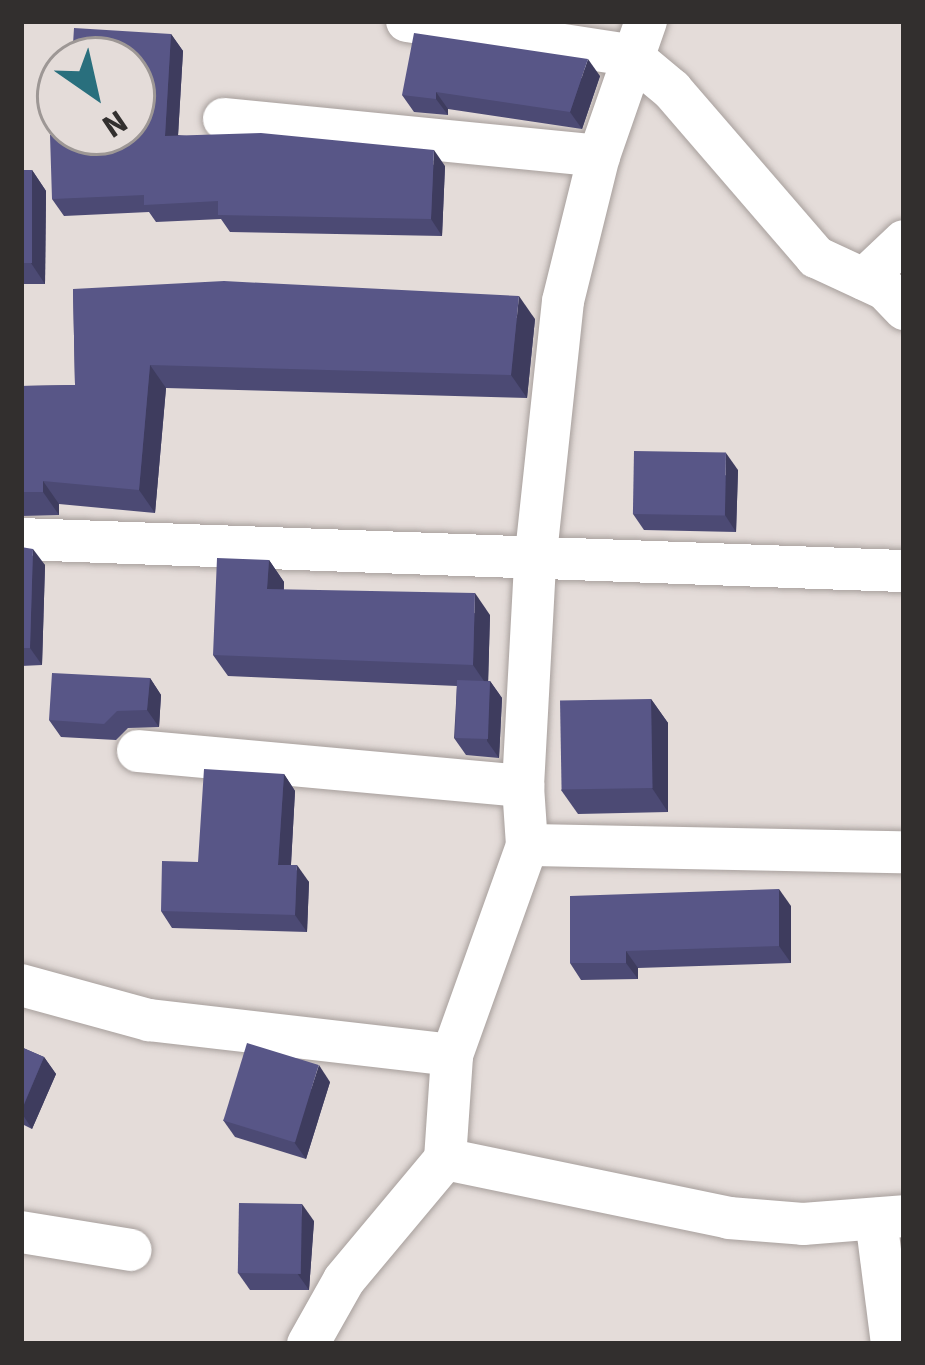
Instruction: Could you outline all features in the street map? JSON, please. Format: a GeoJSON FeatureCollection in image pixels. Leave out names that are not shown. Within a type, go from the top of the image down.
{"type":"FeatureCollection","features":[{"type":"Feature","properties":{"kind":"street"},"geometry":{"type":"LineString","coordinates":[[407,21],[638,38]]}},
{"type":"Feature","properties":{"kind":"street"},"geometry":{"type":"LineString","coordinates":[[308,1344],[344,1280],[445,1159],[452,1055],[527,845],[523,786],[535,563],[563,301],[599,156],[638,38]]}},
{"type":"Feature","properties":{"kind":"street"},"geometry":{"type":"LineString","coordinates":[[638,38],[672,89],[816,257],[864,279],[904,309]]}},
{"type":"Feature","properties":{"kind":"street"},"geometry":{"type":"LineString","coordinates":[[224,119],[599,156]]}},
{"type":"Feature","properties":{"kind":"street"},"geometry":{"type":"LineString","coordinates":[[864,279],[904,241]]}},
{"type":"Feature","properties":{"kind":"street"},"geometry":{"type":"LineString","coordinates":[[21,539],[535,563],[904,571]]}},
{"type":"Feature","properties":{"kind":"street"},"geometry":{"type":"LineString","coordinates":[[138,752],[523,786]]}},
{"type":"Feature","properties":{"kind":"street"},"geometry":{"type":"LineString","coordinates":[[527,845],[904,852]]}},
{"type":"Feature","properties":{"kind":"street"},"geometry":{"type":"LineString","coordinates":[[21,985],[149,1020],[452,1055]]}},
{"type":"Feature","properties":{"kind":"street"},"geometry":{"type":"LineString","coordinates":[[445,1159],[729,1218],[890,1218],[892,1344]]}},
{"type":"Feature","properties":{"kind":"street"},"geometry":{"type":"LineString","coordinates":[[21,1232],[131,1250]]}},
{"type":"Feature","properties":{"kind":"building"},"geometry":{"type":"Polygon","coordinates":[[[74,28],[171,34],[165,136],[261,133],[434,150],[431,219],[218,215],[218,201],[144,205],[144,195],[52,199],[51,156],[156,156],[156,36],[74,36],[74,28]]]}},
{"type":"Feature","properties":{"kind":"building"},"geometry":{"type":"Polygon","coordinates":[[[414,33],[588,59],[570,112],[436,92],[436,99],[402,95],[414,33]]]}},
{"type":"Feature","properties":{"kind":"building"},"geometry":{"type":"Polygon","coordinates":[[[21,170],[32,170],[32,263],[21,263],[21,170]]]}},
{"type":"Feature","properties":{"kind":"building"},"geometry":{"type":"Polygon","coordinates":[[[224,281],[519,296],[511,375],[150,365],[139,490],[43,481],[43,492],[21,492],[21,386],[75,385],[73,289],[224,281]]]}},
{"type":"Feature","properties":{"kind":"building"},"geometry":{"type":"Polygon","coordinates":[[[634,451],[726,453],[725,516],[633,514],[634,451]]]}},
{"type":"Feature","properties":{"kind":"building"},"geometry":{"type":"Polygon","coordinates":[[[21,547],[33,549],[30,648],[21,648],[21,547]]]}},
{"type":"Feature","properties":{"kind":"building"},"geometry":{"type":"Polygon","coordinates":[[[217,558],[269,560],[267,589],[475,593],[473,665],[213,655],[217,558]]]}},
{"type":"Feature","properties":{"kind":"building"},"geometry":{"type":"Polygon","coordinates":[[[52,673],[150,678],[147,710],[117,711],[104,724],[49,720],[52,673]]]}},
{"type":"Feature","properties":{"kind":"building"},"geometry":{"type":"Polygon","coordinates":[[[457,680],[490,681],[488,739],[455,738],[457,680]]]}},
{"type":"Feature","properties":{"kind":"building"},"geometry":{"type":"Polygon","coordinates":[[[651,699],[653,788],[562,790],[560,701],[651,699]]]}},
{"type":"Feature","properties":{"kind":"building"},"geometry":{"type":"Polygon","coordinates":[[[204,769],[284,774],[278,865],[297,865],[295,915],[161,911],[162,861],[198,862],[204,769]]]}},
{"type":"Feature","properties":{"kind":"building"},"geometry":{"type":"Polygon","coordinates":[[[779,889],[779,946],[626,951],[626,963],[570,963],[570,896],[779,889]]]}},
{"type":"Feature","properties":{"kind":"building"},"geometry":{"type":"Polygon","coordinates":[[[247,1043],[319,1065],[295,1142],[223,1120],[247,1043]]]}},
{"type":"Feature","properties":{"kind":"building"},"geometry":{"type":"Polygon","coordinates":[[[21,1047],[44,1057],[21,1111],[21,1047]]]}},
{"type":"Feature","properties":{"kind":"building"},"geometry":{"type":"Polygon","coordinates":[[[239,1203],[302,1204],[301,1274],[238,1273],[239,1203]]]}}]}
